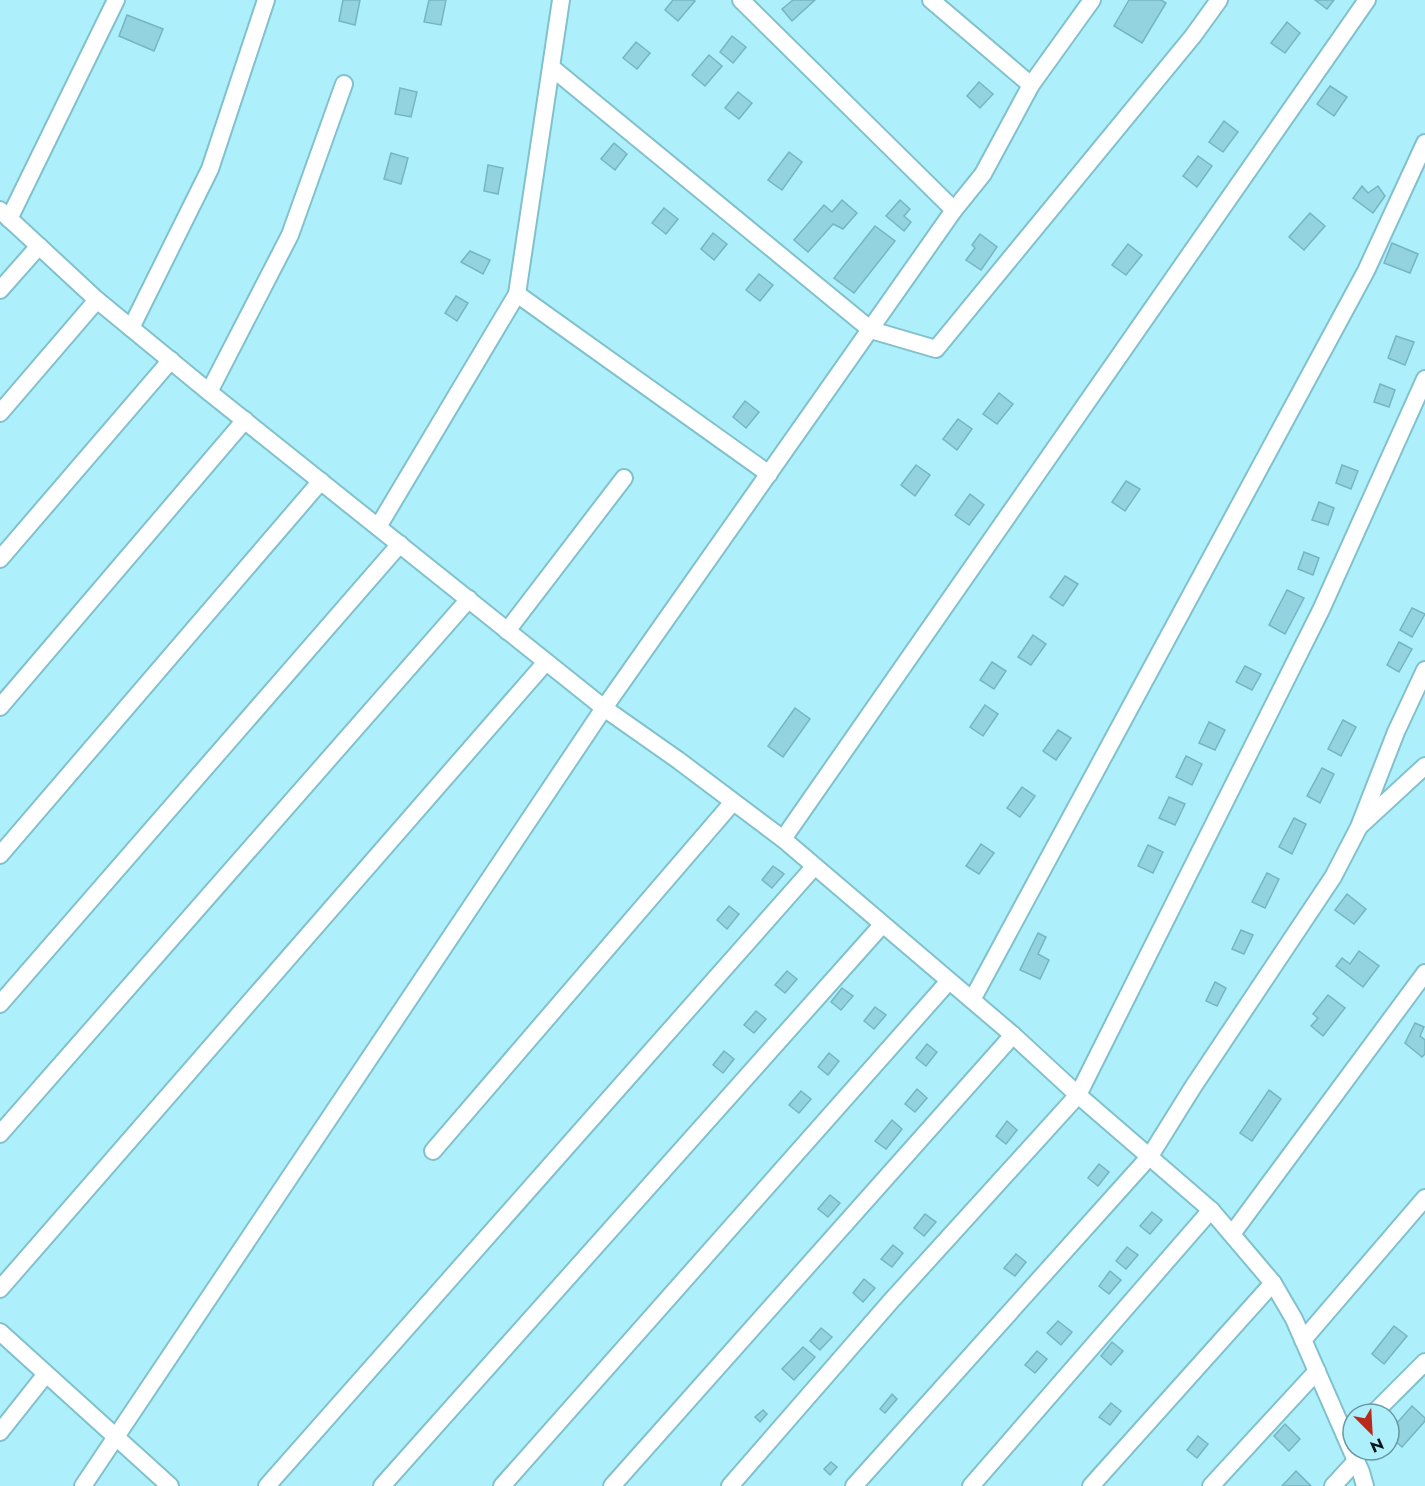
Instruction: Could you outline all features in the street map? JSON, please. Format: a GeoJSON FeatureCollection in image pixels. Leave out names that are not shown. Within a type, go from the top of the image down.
{"type":"FeatureCollection","features":[{"type":"Feature","properties":{"kind":"street"},"geometry":{"type":"LineString","coordinates":[[117,0],[5,215],[97,300],[209,392],[604,708],[783,839],[1013,1035],[1078,1095],[1211,1210],[1273,1283],[1294,1319],[1341,1419]]}},
{"type":"Feature","properties":{"kind":"street"},"geometry":{"type":"LineString","coordinates":[[131,328],[210,169],[266,0]]}},
{"type":"Feature","properties":{"kind":"street"},"geometry":{"type":"LineString","coordinates":[[378,527],[517,294],[561,0]]}},
{"type":"Feature","properties":{"kind":"street"},"geometry":{"type":"LineString","coordinates":[[741,0],[954,210]]}},
{"type":"Feature","properties":{"kind":"street"},"geometry":{"type":"LineString","coordinates":[[932,0],[1031,86]]}},
{"type":"Feature","properties":{"kind":"street"},"geometry":{"type":"LineString","coordinates":[[83,1486],[604,708],[954,210],[983,174],[1031,86],[1092,0]]}},
{"type":"Feature","properties":{"kind":"street"},"geometry":{"type":"LineString","coordinates":[[551,67],[871,330],[936,349],[1193,36],[1219,0]]}},
{"type":"Feature","properties":{"kind":"street"},"geometry":{"type":"LineString","coordinates":[[783,839],[1367,0]]}},
{"type":"Feature","properties":{"kind":"street"},"geometry":{"type":"LineString","coordinates":[[209,392],[290,235],[344,84]]}},
{"type":"Feature","properties":{"kind":"street"},"geometry":{"type":"LineString","coordinates":[[972,1000],[1366,271],[1425,143]]}},
{"type":"Feature","properties":{"kind":"street"},"geometry":{"type":"LineString","coordinates":[[0,290],[39,246]]}},
{"type":"Feature","properties":{"kind":"street"},"geometry":{"type":"LineString","coordinates":[[517,294],[769,474]]}},
{"type":"Feature","properties":{"kind":"street"},"geometry":{"type":"LineString","coordinates":[[0,413],[97,300]]}},
{"type":"Feature","properties":{"kind":"street"},"geometry":{"type":"LineString","coordinates":[[0,559],[171,360]]}},
{"type":"Feature","properties":{"kind":"street"},"geometry":{"type":"LineString","coordinates":[[730,1486],[891,1301],[1078,1095],[1321,610],[1425,379]]}},
{"type":"Feature","properties":{"kind":"street"},"geometry":{"type":"LineString","coordinates":[[0,707],[245,420]]}},
{"type":"Feature","properties":{"kind":"street"},"geometry":{"type":"LineString","coordinates":[[507,631],[624,478]]}},
{"type":"Feature","properties":{"kind":"street"},"geometry":{"type":"LineString","coordinates":[[0,855],[321,481]]}},
{"type":"Feature","properties":{"kind":"street"},"geometry":{"type":"LineString","coordinates":[[0,1004],[400,544]]}},
{"type":"Feature","properties":{"kind":"street"},"geometry":{"type":"LineString","coordinates":[[0,1134],[469,600]]}},
{"type":"Feature","properties":{"kind":"street"},"geometry":{"type":"LineString","coordinates":[[0,1289],[546,662]]}},
{"type":"Feature","properties":{"kind":"street"},"geometry":{"type":"LineString","coordinates":[[854,1486],[1150,1156],[1193,1087],[1333,877],[1359,827],[1396,732],[1425,670]]}},
{"type":"Feature","properties":{"kind":"street"},"geometry":{"type":"LineString","coordinates":[[1359,827],[1425,766]]}},
{"type":"Feature","properties":{"kind":"street"},"geometry":{"type":"LineString","coordinates":[[433,1151],[733,802]]}},
{"type":"Feature","properties":{"kind":"street"},"geometry":{"type":"LineString","coordinates":[[267,1486],[814,867]]}},
{"type":"Feature","properties":{"kind":"street"},"geometry":{"type":"LineString","coordinates":[[382,1486],[882,925]]}},
{"type":"Feature","properties":{"kind":"street"},"geometry":{"type":"LineString","coordinates":[[1232,1234],[1425,973]]}},
{"type":"Feature","properties":{"kind":"street"},"geometry":{"type":"LineString","coordinates":[[502,1486],[949,981]]}},
{"type":"Feature","properties":{"kind":"street"},"geometry":{"type":"LineString","coordinates":[[612,1486],[1013,1035]]}},
{"type":"Feature","properties":{"kind":"street"},"geometry":{"type":"LineString","coordinates":[[1303,1340],[1425,1198]]}},
{"type":"Feature","properties":{"kind":"street"},"geometry":{"type":"LineString","coordinates":[[971,1486],[1211,1210]]}},
{"type":"Feature","properties":{"kind":"street"},"geometry":{"type":"LineString","coordinates":[[1091,1486],[1273,1283]]}},
{"type":"Feature","properties":{"kind":"street"},"geometry":{"type":"LineString","coordinates":[[0,1332],[170,1486]]}},
{"type":"Feature","properties":{"kind":"street"},"geometry":{"type":"LineString","coordinates":[[1385,1402],[1425,1362]]}},
{"type":"Feature","properties":{"kind":"street"},"geometry":{"type":"LineString","coordinates":[[1211,1486],[1317,1371]]}},
{"type":"Feature","properties":{"kind":"street"},"geometry":{"type":"LineString","coordinates":[[0,1432],[46,1374]]}},
{"type":"Feature","properties":{"kind":"street"},"geometry":{"type":"LineString","coordinates":[[1333,1486],[1355,1462]]}},
{"type":"Feature","properties":{"kind":"street"},"geometry":{"type":"LineString","coordinates":[[1356,1462],[1365,1486]]}},
{"type":"Feature","properties":{"kind":"building"},"geometry":{"type":"Polygon","coordinates":[[[343,0],[360,0],[355,25],[339,21],[343,0]]]}},
{"type":"Feature","properties":{"kind":"building"},"geometry":{"type":"Polygon","coordinates":[[[429,0],[446,0],[441,25],[424,22],[429,0]]]}},
{"type":"Feature","properties":{"kind":"building"},"geometry":{"type":"Polygon","coordinates":[[[673,0],[695,1],[678,21],[665,10],[673,0]]]}},
{"type":"Feature","properties":{"kind":"building"},"geometry":{"type":"Polygon","coordinates":[[[793,0],[815,0],[792,21],[782,9],[793,0]]]}},
{"type":"Feature","properties":{"kind":"building"},"geometry":{"type":"Polygon","coordinates":[[[1129,0],[1161,0],[1166,3],[1142,43],[1114,26],[1129,0]]]}},
{"type":"Feature","properties":{"kind":"building"},"geometry":{"type":"Polygon","coordinates":[[[1315,0],[1334,0],[1327,9],[1315,0]]]}},
{"type":"Feature","properties":{"kind":"building"},"geometry":{"type":"Polygon","coordinates":[[[127,15],[163,29],[154,51],[119,36],[127,15]]]}},
{"type":"Feature","properties":{"kind":"building"},"geometry":{"type":"Polygon","coordinates":[[[1287,22],[1300,33],[1285,53],[1271,43],[1287,22]]]}},
{"type":"Feature","properties":{"kind":"building"},"geometry":{"type":"Polygon","coordinates":[[[732,36],[746,47],[733,63],[720,52],[732,36]]]}},
{"type":"Feature","properties":{"kind":"building"},"geometry":{"type":"Polygon","coordinates":[[[636,42],[650,53],[637,69],[623,58],[636,42]]]}},
{"type":"Feature","properties":{"kind":"building"},"geometry":{"type":"Polygon","coordinates":[[[709,55],[722,66],[705,86],[692,75],[709,55]]]}},
{"type":"Feature","properties":{"kind":"building"},"geometry":{"type":"Polygon","coordinates":[[[979,82],[993,94],[980,108],[967,96],[979,82]]]}},
{"type":"Feature","properties":{"kind":"building"},"geometry":{"type":"Polygon","coordinates":[[[1330,86],[1347,97],[1334,116],[1317,104],[1330,86]]]}},
{"type":"Feature","properties":{"kind":"building"},"geometry":{"type":"Polygon","coordinates":[[[400,88],[417,92],[411,117],[395,114],[400,88]]]}},
{"type":"Feature","properties":{"kind":"building"},"geometry":{"type":"Polygon","coordinates":[[[738,92],[752,103],[739,119],[725,108],[738,92]]]}},
{"type":"Feature","properties":{"kind":"building"},"geometry":{"type":"Polygon","coordinates":[[[1224,121],[1238,132],[1223,152],[1209,142],[1224,121]]]}},
{"type":"Feature","properties":{"kind":"building"},"geometry":{"type":"Polygon","coordinates":[[[614,143],[627,154],[615,170],[601,159],[614,143]]]}},
{"type":"Feature","properties":{"kind":"building"},"geometry":{"type":"Polygon","coordinates":[[[789,152],[802,162],[782,190],[768,180],[789,152]]]}},
{"type":"Feature","properties":{"kind":"building"},"geometry":{"type":"Polygon","coordinates":[[[391,153],[408,158],[401,184],[384,179],[391,153]]]}},
{"type":"Feature","properties":{"kind":"building"},"geometry":{"type":"Polygon","coordinates":[[[1198,156],[1212,166],[1197,187],[1183,176],[1198,156]]]}},
{"type":"Feature","properties":{"kind":"building"},"geometry":{"type":"Polygon","coordinates":[[[488,165],[503,168],[498,194],[484,191],[488,165]]]}},
{"type":"Feature","properties":{"kind":"building"},"geometry":{"type":"Polygon","coordinates":[[[1362,186],[1368,193],[1378,186],[1385,196],[1373,213],[1353,198],[1362,186]]]}},
{"type":"Feature","properties":{"kind":"building"},"geometry":{"type":"Polygon","coordinates":[[[842,200],[857,213],[843,229],[833,224],[808,252],[794,240],[824,205],[832,212],[842,200]]]}},
{"type":"Feature","properties":{"kind":"building"},"geometry":{"type":"Polygon","coordinates":[[[900,200],[910,209],[904,216],[911,222],[904,231],[886,216],[900,200]]]}},
{"type":"Feature","properties":{"kind":"building"},"geometry":{"type":"Polygon","coordinates":[[[664,208],[678,219],[666,234],[652,223],[664,208]]]}},
{"type":"Feature","properties":{"kind":"building"},"geometry":{"type":"Polygon","coordinates":[[[1310,213],[1325,226],[1304,250],[1289,237],[1310,213]]]}},
{"type":"Feature","properties":{"kind":"building"},"geometry":{"type":"Polygon","coordinates":[[[875,226],[895,241],[854,293],[834,278],[875,226]]]}},
{"type":"Feature","properties":{"kind":"building"},"geometry":{"type":"Polygon","coordinates":[[[713,233],[727,244],[714,260],[701,249],[713,233]]]}},
{"type":"Feature","properties":{"kind":"building"},"geometry":{"type":"Polygon","coordinates":[[[980,234],[997,247],[981,270],[966,260],[975,248],[972,245],[980,234]]]}},
{"type":"Feature","properties":{"kind":"building"},"geometry":{"type":"Polygon","coordinates":[[[1392,243],[1418,254],[1410,273],[1384,263],[1392,243]]]}},
{"type":"Feature","properties":{"kind":"building"},"geometry":{"type":"Polygon","coordinates":[[[1128,244],[1142,255],[1126,275],[1112,265],[1128,244]]]}},
{"type":"Feature","properties":{"kind":"building"},"geometry":{"type":"Polygon","coordinates":[[[470,251],[490,260],[483,274],[461,262],[470,251]]]}},
{"type":"Feature","properties":{"kind":"building"},"geometry":{"type":"Polygon","coordinates":[[[759,274],[773,285],[760,301],[746,290],[759,274]]]}},
{"type":"Feature","properties":{"kind":"building"},"geometry":{"type":"Polygon","coordinates":[[[456,296],[468,303],[457,321],[445,313],[456,296]]]}},
{"type":"Feature","properties":{"kind":"building"},"geometry":{"type":"Polygon","coordinates":[[[1396,336],[1414,342],[1405,365],[1388,358],[1396,336]]]}},
{"type":"Feature","properties":{"kind":"building"},"geometry":{"type":"Polygon","coordinates":[[[1380,384],[1395,390],[1389,407],[1374,402],[1380,384]]]}},
{"type":"Feature","properties":{"kind":"building"},"geometry":{"type":"Polygon","coordinates":[[[999,393],[1013,404],[997,424],[983,414],[999,393]]]}},
{"type":"Feature","properties":{"kind":"building"},"geometry":{"type":"Polygon","coordinates":[[[745,401],[759,412],[746,428],[733,417],[745,401]]]}},
{"type":"Feature","properties":{"kind":"building"},"geometry":{"type":"Polygon","coordinates":[[[958,419],[972,429],[957,450],[943,439],[958,419]]]}},
{"type":"Feature","properties":{"kind":"building"},"geometry":{"type":"Polygon","coordinates":[[[916,465],[930,475],[915,496],[901,485],[916,465]]]}},
{"type":"Feature","properties":{"kind":"building"},"geometry":{"type":"Polygon","coordinates":[[[1342,465],[1358,471],[1351,489],[1336,483],[1342,465]]]}},
{"type":"Feature","properties":{"kind":"building"},"geometry":{"type":"Polygon","coordinates":[[[1126,481],[1140,489],[1125,511],[1112,502],[1126,481]]]}},
{"type":"Feature","properties":{"kind":"building"},"geometry":{"type":"Polygon","coordinates":[[[970,494],[984,505],[969,525],[955,515],[970,494]]]}},
{"type":"Feature","properties":{"kind":"building"},"geometry":{"type":"Polygon","coordinates":[[[1319,502],[1334,508],[1328,525],[1312,520],[1319,502]]]}},
{"type":"Feature","properties":{"kind":"building"},"geometry":{"type":"Polygon","coordinates":[[[1304,552],[1319,558],[1313,575],[1298,569],[1304,552]]]}},
{"type":"Feature","properties":{"kind":"building"},"geometry":{"type":"Polygon","coordinates":[[[1065,576],[1078,584],[1063,606],[1050,597],[1065,576]]]}},
{"type":"Feature","properties":{"kind":"building"},"geometry":{"type":"Polygon","coordinates":[[[1287,590],[1304,598],[1285,634],[1269,625],[1287,590]]]}},
{"type":"Feature","properties":{"kind":"building"},"geometry":{"type":"Polygon","coordinates":[[[1412,608],[1425,614],[1412,637],[1400,630],[1412,608]]]}},
{"type":"Feature","properties":{"kind":"building"},"geometry":{"type":"Polygon","coordinates":[[[1033,635],[1046,644],[1031,665],[1018,657],[1033,635]]]}},
{"type":"Feature","properties":{"kind":"building"},"geometry":{"type":"Polygon","coordinates":[[[1399,642],[1412,649],[1399,672],[1387,665],[1399,642]]]}},
{"type":"Feature","properties":{"kind":"building"},"geometry":{"type":"Polygon","coordinates":[[[992,662],[1006,671],[994,689],[980,680],[992,662]]]}},
{"type":"Feature","properties":{"kind":"building"},"geometry":{"type":"Polygon","coordinates":[[[1245,666],[1261,674],[1252,690],[1236,682],[1245,666]]]}},
{"type":"Feature","properties":{"kind":"building"},"geometry":{"type":"Polygon","coordinates":[[[985,705],[998,714],[983,736],[970,727],[985,705]]]}},
{"type":"Feature","properties":{"kind":"building"},"geometry":{"type":"Polygon","coordinates":[[[795,708],[810,719],[783,757],[768,746],[795,708]]]}},
{"type":"Feature","properties":{"kind":"building"},"geometry":{"type":"Polygon","coordinates":[[[1343,720],[1356,727],[1341,756],[1328,749],[1343,720]]]}},
{"type":"Feature","properties":{"kind":"building"},"geometry":{"type":"Polygon","coordinates":[[[1209,722],[1225,730],[1215,750],[1199,743],[1209,722]]]}},
{"type":"Feature","properties":{"kind":"building"},"geometry":{"type":"Polygon","coordinates":[[[1058,730],[1071,738],[1056,760],[1043,751],[1058,730]]]}},
{"type":"Feature","properties":{"kind":"building"},"geometry":{"type":"Polygon","coordinates":[[[1186,756],[1202,764],[1192,785],[1176,777],[1186,756]]]}},
{"type":"Feature","properties":{"kind":"building"},"geometry":{"type":"Polygon","coordinates":[[[1322,768],[1334,774],[1320,803],[1307,796],[1322,768]]]}},
{"type":"Feature","properties":{"kind":"building"},"geometry":{"type":"Polygon","coordinates":[[[1022,787],[1035,796],[1020,817],[1007,808],[1022,787]]]}},
{"type":"Feature","properties":{"kind":"building"},"geometry":{"type":"Polygon","coordinates":[[[1169,797],[1185,804],[1175,825],[1159,818],[1169,797]]]}},
{"type":"Feature","properties":{"kind":"building"},"geometry":{"type":"Polygon","coordinates":[[[1294,818],[1306,824],[1292,854],[1279,847],[1294,818]]]}},
{"type":"Feature","properties":{"kind":"building"},"geometry":{"type":"Polygon","coordinates":[[[981,844],[994,853],[979,874],[966,866],[981,844]]]}},
{"type":"Feature","properties":{"kind":"building"},"geometry":{"type":"Polygon","coordinates":[[[1148,845],[1163,852],[1153,873],[1138,866],[1148,845]]]}},
{"type":"Feature","properties":{"kind":"building"},"geometry":{"type":"Polygon","coordinates":[[[773,866],[784,874],[772,888],[762,880],[773,866]]]}},
{"type":"Feature","properties":{"kind":"building"},"geometry":{"type":"Polygon","coordinates":[[[1267,873],[1279,879],[1265,908],[1252,902],[1267,873]]]}},
{"type":"Feature","properties":{"kind":"building"},"geometry":{"type":"Polygon","coordinates":[[[1347,894],[1366,909],[1354,924],[1335,910],[1347,894]]]}},
{"type":"Feature","properties":{"kind":"building"},"geometry":{"type":"Polygon","coordinates":[[[729,906],[739,914],[727,929],[717,920],[729,906]]]}},
{"type":"Feature","properties":{"kind":"building"},"geometry":{"type":"Polygon","coordinates":[[[1241,930],[1253,935],[1244,954],[1232,949],[1241,930]]]}},
{"type":"Feature","properties":{"kind":"building"},"geometry":{"type":"Polygon","coordinates":[[[1038,933],[1046,937],[1038,954],[1049,960],[1040,979],[1020,970],[1038,933]]]}},
{"type":"Feature","properties":{"kind":"building"},"geometry":{"type":"Polygon","coordinates":[[[1359,951],[1379,966],[1363,987],[1336,966],[1342,958],[1350,964],[1359,951]]]}},
{"type":"Feature","properties":{"kind":"building"},"geometry":{"type":"Polygon","coordinates":[[[787,971],[797,979],[785,993],[775,985],[787,971]]]}},
{"type":"Feature","properties":{"kind":"building"},"geometry":{"type":"Polygon","coordinates":[[[1215,982],[1226,988],[1217,1006],[1206,1001],[1215,982]]]}},
{"type":"Feature","properties":{"kind":"building"},"geometry":{"type":"Polygon","coordinates":[[[842,988],[853,996],[841,1010],[831,1002],[842,988]]]}},
{"type":"Feature","properties":{"kind":"building"},"geometry":{"type":"Polygon","coordinates":[[[1328,995],[1345,1008],[1323,1036],[1311,1026],[1318,1018],[1313,1014],[1328,995]]]}},
{"type":"Feature","properties":{"kind":"building"},"geometry":{"type":"Polygon","coordinates":[[[875,1007],[886,1015],[874,1029],[864,1021],[875,1007]]]}},
{"type":"Feature","properties":{"kind":"building"},"geometry":{"type":"Polygon","coordinates":[[[756,1011],[766,1019],[754,1033],[744,1025],[756,1011]]]}},
{"type":"Feature","properties":{"kind":"building"},"geometry":{"type":"Polygon","coordinates":[[[1415,1023],[1424,1027],[1420,1036],[1425,1040],[1425,1054],[1422,1057],[1405,1043],[1415,1023]]]}},
{"type":"Feature","properties":{"kind":"building"},"geometry":{"type":"Polygon","coordinates":[[[927,1044],[937,1052],[926,1066],[916,1058],[927,1044]]]}},
{"type":"Feature","properties":{"kind":"building"},"geometry":{"type":"Polygon","coordinates":[[[724,1051],[734,1059],[723,1073],[713,1065],[724,1051]]]}},
{"type":"Feature","properties":{"kind":"building"},"geometry":{"type":"Polygon","coordinates":[[[829,1053],[839,1061],[828,1075],[818,1067],[829,1053]]]}},
{"type":"Feature","properties":{"kind":"building"},"geometry":{"type":"Polygon","coordinates":[[[917,1089],[927,1098],[915,1112],[905,1104],[917,1089]]]}},
{"type":"Feature","properties":{"kind":"building"},"geometry":{"type":"Polygon","coordinates":[[[1269,1090],[1281,1099],[1252,1141],[1240,1133],[1269,1090]]]}},
{"type":"Feature","properties":{"kind":"building"},"geometry":{"type":"Polygon","coordinates":[[[801,1091],[811,1099],[799,1113],[789,1105],[801,1091]]]}},
{"type":"Feature","properties":{"kind":"building"},"geometry":{"type":"Polygon","coordinates":[[[892,1120],[902,1129],[886,1149],[875,1141],[892,1120]]]}},
{"type":"Feature","properties":{"kind":"building"},"geometry":{"type":"Polygon","coordinates":[[[1007,1121],[1017,1130],[1006,1144],[996,1136],[1007,1121]]]}},
{"type":"Feature","properties":{"kind":"building"},"geometry":{"type":"Polygon","coordinates":[[[1099,1164],[1109,1172],[1098,1186],[1088,1178],[1099,1164]]]}},
{"type":"Feature","properties":{"kind":"building"},"geometry":{"type":"Polygon","coordinates":[[[830,1195],[840,1203],[828,1217],[818,1209],[830,1195]]]}},
{"type":"Feature","properties":{"kind":"building"},"geometry":{"type":"Polygon","coordinates":[[[1152,1212],[1162,1220],[1150,1234],[1140,1226],[1152,1212]]]}},
{"type":"Feature","properties":{"kind":"building"},"geometry":{"type":"Polygon","coordinates":[[[925,1214],[936,1222],[924,1236],[914,1228],[925,1214]]]}},
{"type":"Feature","properties":{"kind":"building"},"geometry":{"type":"Polygon","coordinates":[[[893,1245],[903,1253],[892,1267],[881,1259],[893,1245]]]}},
{"type":"Feature","properties":{"kind":"building"},"geometry":{"type":"Polygon","coordinates":[[[1127,1247],[1138,1255],[1126,1269],[1116,1261],[1127,1247]]]}},
{"type":"Feature","properties":{"kind":"building"},"geometry":{"type":"Polygon","coordinates":[[[1016,1254],[1026,1262],[1015,1276],[1004,1268],[1016,1254]]]}},
{"type":"Feature","properties":{"kind":"building"},"geometry":{"type":"Polygon","coordinates":[[[1110,1271],[1121,1280],[1109,1294],[1099,1286],[1110,1271]]]}},
{"type":"Feature","properties":{"kind":"building"},"geometry":{"type":"Polygon","coordinates":[[[864,1279],[875,1288],[863,1302],[853,1293],[864,1279]]]}},
{"type":"Feature","properties":{"kind":"building"},"geometry":{"type":"Polygon","coordinates":[[[1058,1321],[1072,1332],[1061,1345],[1047,1333],[1058,1321]]]}},
{"type":"Feature","properties":{"kind":"building"},"geometry":{"type":"Polygon","coordinates":[[[1394,1326],[1407,1336],[1384,1364],[1372,1354],[1394,1326]]]}},
{"type":"Feature","properties":{"kind":"building"},"geometry":{"type":"Polygon","coordinates":[[[821,1328],[832,1337],[820,1350],[810,1341],[821,1328]]]}},
{"type":"Feature","properties":{"kind":"building"},"geometry":{"type":"Polygon","coordinates":[[[1112,1342],[1123,1351],[1111,1365],[1101,1356],[1112,1342]]]}},
{"type":"Feature","properties":{"kind":"building"},"geometry":{"type":"Polygon","coordinates":[[[803,1347],[815,1357],[794,1380],[782,1369],[803,1347]]]}},
{"type":"Feature","properties":{"kind":"building"},"geometry":{"type":"Polygon","coordinates":[[[1037,1351],[1047,1359],[1035,1373],[1025,1365],[1037,1351]]]}},
{"type":"Feature","properties":{"kind":"building"},"geometry":{"type":"Polygon","coordinates":[[[892,1394],[897,1399],[885,1413],[880,1409],[892,1394]]]}},
{"type":"Feature","properties":{"kind":"building"},"geometry":{"type":"Polygon","coordinates":[[[1111,1403],[1121,1411],[1110,1425],[1099,1417],[1111,1403]]]}},
{"type":"Feature","properties":{"kind":"building"},"geometry":{"type":"Polygon","coordinates":[[[1412,1406],[1425,1418],[1425,1421],[1402,1447],[1401,1446],[1401,1418],[1412,1406]]]}},
{"type":"Feature","properties":{"kind":"building"},"geometry":{"type":"Polygon","coordinates":[[[763,1410],[767,1414],[760,1422],[755,1417],[763,1410]]]}},
{"type":"Feature","properties":{"kind":"building"},"geometry":{"type":"Polygon","coordinates":[[[1285,1424],[1300,1439],[1289,1451],[1274,1436],[1285,1424]]]}},
{"type":"Feature","properties":{"kind":"building"},"geometry":{"type":"Polygon","coordinates":[[[1198,1436],[1208,1444],[1197,1458],[1187,1450],[1198,1436]]]}},
{"type":"Feature","properties":{"kind":"building"},"geometry":{"type":"Polygon","coordinates":[[[831,1462],[837,1467],[830,1475],[824,1469],[831,1462]]]}},
{"type":"Feature","properties":{"kind":"building"},"geometry":{"type":"Polygon","coordinates":[[[1296,1471],[1311,1486],[1282,1486],[1296,1471]]]}}]}
